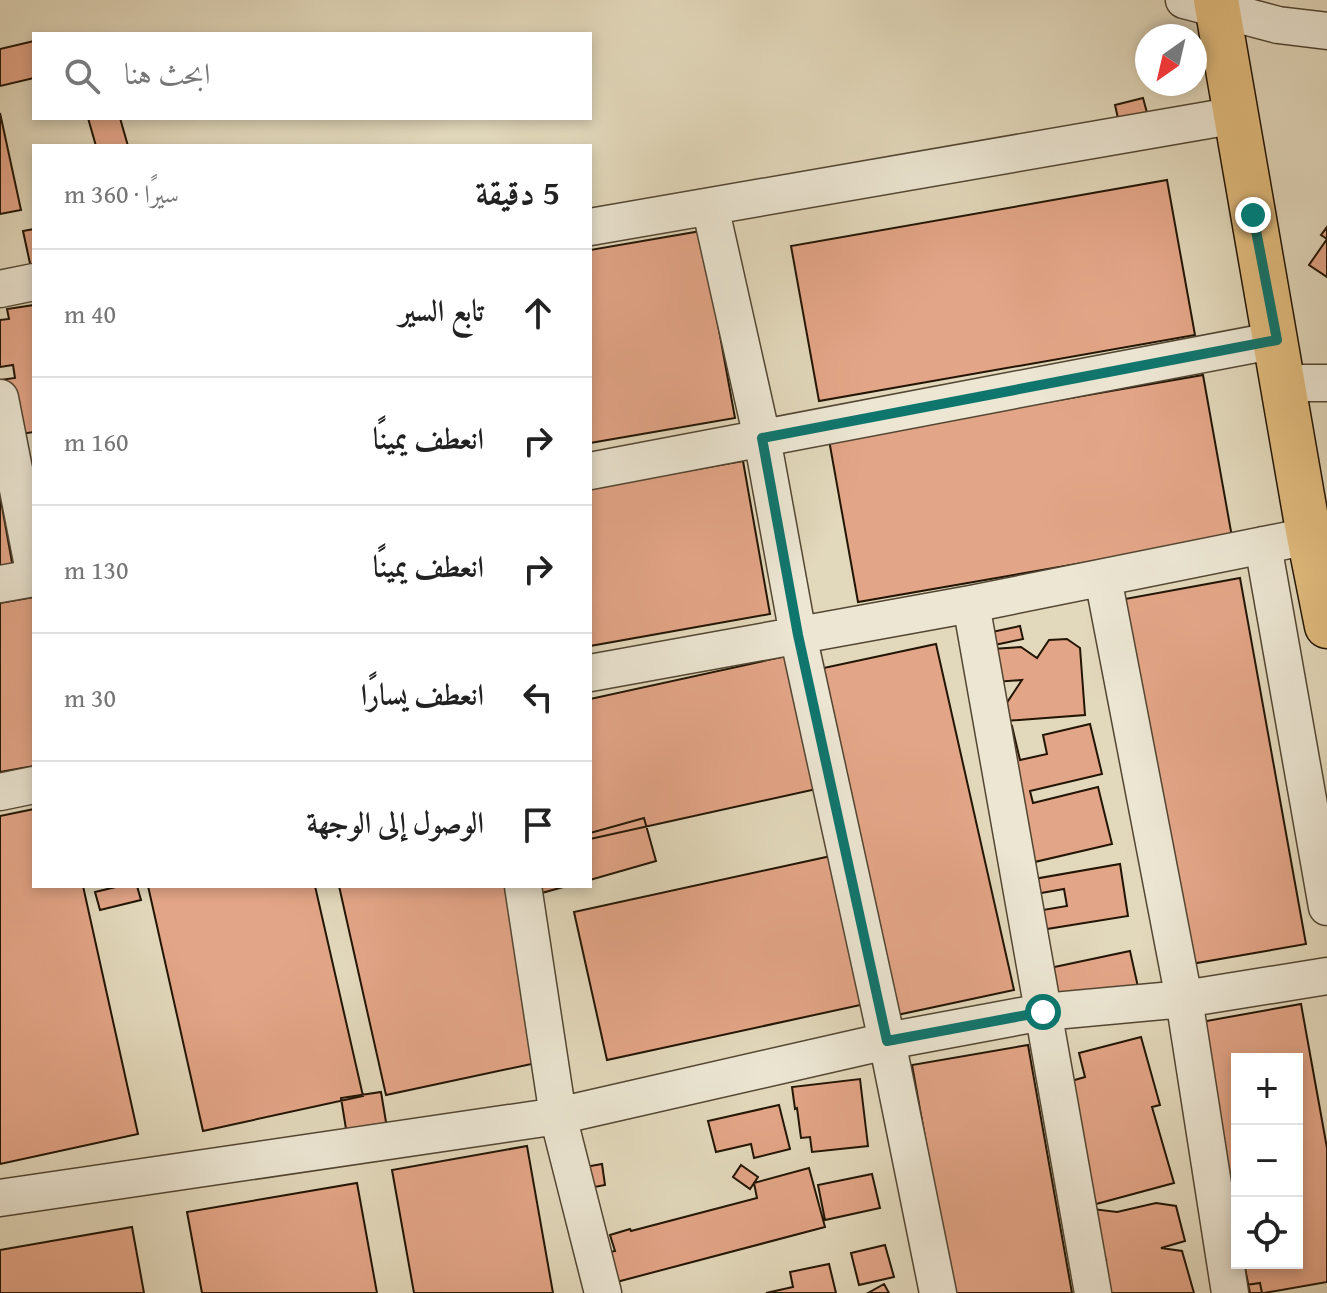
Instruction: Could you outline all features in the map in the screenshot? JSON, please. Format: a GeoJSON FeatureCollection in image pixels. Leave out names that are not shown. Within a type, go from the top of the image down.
{"type":"FeatureCollection","features":[{"type":"Feature","properties":{"kind":"main road"},"geometry":{"type":"LineString","coordinates":[[1206,3],[1237,115],[1327,626]]}},
{"type":"Feature","properties":{"kind":"street"},"geometry":{"type":"LineString","coordinates":[[1206,3],[1278,25],[1327,31]]}},
{"type":"Feature","properties":{"kind":"street"},"geometry":{"type":"LineString","coordinates":[[592,227],[1237,115]]}},
{"type":"Feature","properties":{"kind":"street"},"geometry":{"type":"LineString","coordinates":[[710,206],[762,438],[798,635],[887,1041],[938,1293]]}},
{"type":"Feature","properties":{"kind":"street"},"geometry":{"type":"LineString","coordinates":[[0,289],[32,282]]}},
{"type":"Feature","properties":{"kind":"street"},"geometry":{"type":"LineString","coordinates":[[592,471],[1277,340]]}},
{"type":"Feature","properties":{"kind":"street"},"geometry":{"type":"LineString","coordinates":[[1283,383],[1327,383]]}},
{"type":"Feature","properties":{"kind":"street"},"geometry":{"type":"LineString","coordinates":[[0,398],[32,561]]}},
{"type":"Feature","properties":{"kind":"street"},"geometry":{"type":"LineString","coordinates":[[592,673],[971,604],[1309,536]]}},
{"type":"Feature","properties":{"kind":"street"},"geometry":{"type":"LineString","coordinates":[[1263,545],[1327,907]]}},
{"type":"Feature","properties":{"kind":"street"},"geometry":{"type":"LineString","coordinates":[[0,584],[32,578]]}},
{"type":"Feature","properties":{"kind":"street"},"geometry":{"type":"LineString","coordinates":[[1103,578],[1184,999],[1230,1293]]}},
{"type":"Feature","properties":{"kind":"street"},"geometry":{"type":"LineString","coordinates":[[971,604],[1093,1293]]}},
{"type":"Feature","properties":{"kind":"street"},"geometry":{"type":"LineString","coordinates":[[0,792],[32,785]]}},
{"type":"Feature","properties":{"kind":"street"},"geometry":{"type":"LineString","coordinates":[[523,888],[558,1116],[603,1293]]}},
{"type":"Feature","properties":{"kind":"street"},"geometry":{"type":"LineString","coordinates":[[0,1198],[558,1116],[887,1041],[1043,1012],[1184,999],[1327,976]]}},
{"type":"Feature","properties":{"kind":"building"},"geometry":{"type":"Polygon","coordinates":[[[32,41],[32,78],[0,86],[0,49],[32,41]]]}},
{"type":"Feature","properties":{"kind":"building"},"geometry":{"type":"Polygon","coordinates":[[[1143,98],[1149,120],[1120,127],[1115,105],[1143,98]]]}},
{"type":"Feature","properties":{"kind":"building"},"geometry":{"type":"Polygon","coordinates":[[[0,113],[21,210],[0,214],[0,113]]]}},
{"type":"Feature","properties":{"kind":"building"},"geometry":{"type":"Polygon","coordinates":[[[89,120],[121,120],[127,144],[95,144],[89,120]]]}},
{"type":"Feature","properties":{"kind":"building"},"geometry":{"type":"Polygon","coordinates":[[[1167,180],[1195,335],[819,401],[791,246],[1167,180]]]}},
{"type":"Feature","properties":{"kind":"building"},"geometry":{"type":"Polygon","coordinates":[[[32,229],[32,268],[31,268],[23,231],[32,229]]]}},
{"type":"Feature","properties":{"kind":"building"},"geometry":{"type":"Polygon","coordinates":[[[701,231],[735,418],[592,443],[592,250],[701,231]]]}},
{"type":"Feature","properties":{"kind":"building"},"geometry":{"type":"Polygon","coordinates":[[[1327,239],[1327,277],[1309,265],[1327,239]]]}},
{"type":"Feature","properties":{"kind":"building"},"geometry":{"type":"Polygon","coordinates":[[[32,305],[32,432],[2,437],[0,380],[15,378],[13,365],[0,367],[0,320],[9,319],[7,309],[32,305]]]}},
{"type":"Feature","properties":{"kind":"building"},"geometry":{"type":"Polygon","coordinates":[[[1203,375],[1232,537],[858,602],[829,440],[1203,375]]]}},
{"type":"Feature","properties":{"kind":"building"},"geometry":{"type":"Polygon","coordinates":[[[743,461],[770,614],[592,646],[592,488],[743,461]]]}},
{"type":"Feature","properties":{"kind":"building"},"geometry":{"type":"Polygon","coordinates":[[[0,495],[13,568],[0,570],[0,495]]]}},
{"type":"Feature","properties":{"kind":"building"},"geometry":{"type":"Polygon","coordinates":[[[1240,578],[1306,944],[1191,964],[1125,599],[1240,578]]]}},
{"type":"Feature","properties":{"kind":"building"},"geometry":{"type":"Polygon","coordinates":[[[32,597],[32,766],[0,772],[0,603],[32,597]]]}},
{"type":"Feature","properties":{"kind":"building"},"geometry":{"type":"Polygon","coordinates":[[[1020,626],[1023,639],[990,646],[987,633],[1020,626]]]}},
{"type":"Feature","properties":{"kind":"building"},"geometry":{"type":"Polygon","coordinates":[[[1067,639],[1080,648],[1085,715],[992,722],[1022,680],[995,682],[993,649],[1021,647],[1037,658],[1049,640],[1067,639]]]}},
{"type":"Feature","properties":{"kind":"building"},"geometry":{"type":"Polygon","coordinates":[[[936,644],[1014,990],[897,1015],[819,669],[936,644]]]}},
{"type":"Feature","properties":{"kind":"building"},"geometry":{"type":"Polygon","coordinates":[[[791,655],[821,788],[592,839],[592,699],[791,655]]]}},
{"type":"Feature","properties":{"kind":"building"},"geometry":{"type":"Polygon","coordinates":[[[1090,724],[1102,774],[1030,791],[1033,803],[1098,787],[1112,844],[1009,868],[983,733],[1012,726],[1020,760],[1047,754],[1043,735],[1090,724]]]}},
{"type":"Feature","properties":{"kind":"building"},"geometry":{"type":"Polygon","coordinates":[[[32,809],[32,888],[83,888],[138,1134],[0,1164],[0,816],[32,809]]]}},
{"type":"Feature","properties":{"kind":"building"},"geometry":{"type":"Polygon","coordinates":[[[644,818],[656,861],[592,879],[592,832],[644,818]]]}},
{"type":"Feature","properties":{"kind":"building"},"geometry":{"type":"Polygon","coordinates":[[[831,856],[865,1004],[607,1060],[574,912],[831,856]]]}},
{"type":"Feature","properties":{"kind":"building"},"geometry":{"type":"Polygon","coordinates":[[[1120,864],[1128,916],[1022,933],[1019,914],[1067,906],[1064,889],[1013,898],[1011,883],[1120,864]]]}},
{"type":"Feature","properties":{"kind":"building"},"geometry":{"type":"Polygon","coordinates":[[[112,888],[138,888],[141,900],[100,910],[95,892],[112,888]]]}},
{"type":"Feature","properties":{"kind":"building"},"geometry":{"type":"Polygon","coordinates":[[[148,888],[315,888],[363,1096],[203,1131],[148,888]]]}},
{"type":"Feature","properties":{"kind":"building"},"geometry":{"type":"Polygon","coordinates":[[[339,888],[507,888],[541,1062],[386,1095],[339,888]]]}},
{"type":"Feature","properties":{"kind":"building"},"geometry":{"type":"Polygon","coordinates":[[[529,888],[560,888],[531,896],[529,888]]]}},
{"type":"Feature","properties":{"kind":"building"},"geometry":{"type":"Polygon","coordinates":[[[1130,951],[1138,987],[1034,1009],[1026,973],[1130,951]]]}},
{"type":"Feature","properties":{"kind":"building"},"geometry":{"type":"Polygon","coordinates":[[[1301,1004],[1327,1148],[1327,1282],[1250,1293],[1245,1269],[1303,1269],[1303,1053],[1231,1053],[1231,1190],[1201,1022],[1301,1004]]]}},
{"type":"Feature","properties":{"kind":"building"},"geometry":{"type":"Polygon","coordinates":[[[1141,1037],[1160,1105],[1152,1107],[1174,1183],[1085,1207],[1047,1088],[1085,1077],[1079,1053],[1141,1037]]]}},
{"type":"Feature","properties":{"kind":"building"},"geometry":{"type":"Polygon","coordinates":[[[1028,1045],[1072,1293],[953,1293],[912,1065],[1028,1045]]]}},
{"type":"Feature","properties":{"kind":"building"},"geometry":{"type":"Polygon","coordinates":[[[860,1079],[868,1146],[812,1152],[810,1137],[801,1138],[792,1087],[860,1079]]]}},
{"type":"Feature","properties":{"kind":"building"},"geometry":{"type":"Polygon","coordinates":[[[381,1092],[387,1128],[347,1135],[341,1098],[381,1092]]]}},
{"type":"Feature","properties":{"kind":"building"},"geometry":{"type":"Polygon","coordinates":[[[779,1105],[790,1149],[754,1158],[751,1144],[716,1152],[708,1121],[779,1105]]]}},
{"type":"Feature","properties":{"kind":"building"},"geometry":{"type":"Polygon","coordinates":[[[527,1146],[553,1293],[414,1293],[392,1170],[527,1146]]]}},
{"type":"Feature","properties":{"kind":"building"},"geometry":{"type":"Polygon","coordinates":[[[602,1164],[605,1185],[589,1188],[585,1167],[602,1164]]]}},
{"type":"Feature","properties":{"kind":"building"},"geometry":{"type":"Polygon","coordinates":[[[741,1165],[758,1177],[750,1189],[733,1177],[741,1165]]]}},
{"type":"Feature","properties":{"kind":"building"},"geometry":{"type":"Polygon","coordinates":[[[809,1168],[825,1227],[609,1284],[600,1254],[615,1251],[610,1235],[757,1198],[754,1183],[809,1168]]]}},
{"type":"Feature","properties":{"kind":"building"},"geometry":{"type":"Polygon","coordinates":[[[872,1174],[880,1208],[825,1220],[818,1185],[872,1174]]]}},
{"type":"Feature","properties":{"kind":"building"},"geometry":{"type":"Polygon","coordinates":[[[357,1183],[377,1293],[202,1293],[187,1212],[357,1183]]]}},
{"type":"Feature","properties":{"kind":"building"},"geometry":{"type":"Polygon","coordinates":[[[1156,1203],[1176,1206],[1185,1241],[1161,1248],[1182,1251],[1194,1293],[1086,1293],[1089,1265],[1107,1260],[1079,1257],[1093,1209],[1117,1212],[1156,1203]]]}},
{"type":"Feature","properties":{"kind":"building"},"geometry":{"type":"Polygon","coordinates":[[[132,1227],[144,1293],[0,1293],[0,1250],[132,1227]]]}},
{"type":"Feature","properties":{"kind":"building"},"geometry":{"type":"Polygon","coordinates":[[[885,1245],[894,1277],[859,1285],[851,1253],[885,1245]]]}},
{"type":"Feature","properties":{"kind":"building"},"geometry":{"type":"Polygon","coordinates":[[[829,1264],[836,1293],[766,1293],[793,1287],[790,1272],[829,1264]]]}},
{"type":"Feature","properties":{"kind":"building"},"geometry":{"type":"Polygon","coordinates":[[[1260,1283],[1262,1293],[1220,1293],[1219,1289],[1260,1283]]]}},
{"type":"Feature","properties":{"kind":"building"},"geometry":{"type":"Polygon","coordinates":[[[884,1284],[889,1293],[868,1293],[884,1284]]]}},
{"type":"Feature","properties":{"kind":"route"},"geometry":{"type":"LineString","coordinates":[[1043,1012],[887,1041],[798,635],[762,438],[1277,340],[1253,215]]}}]}
